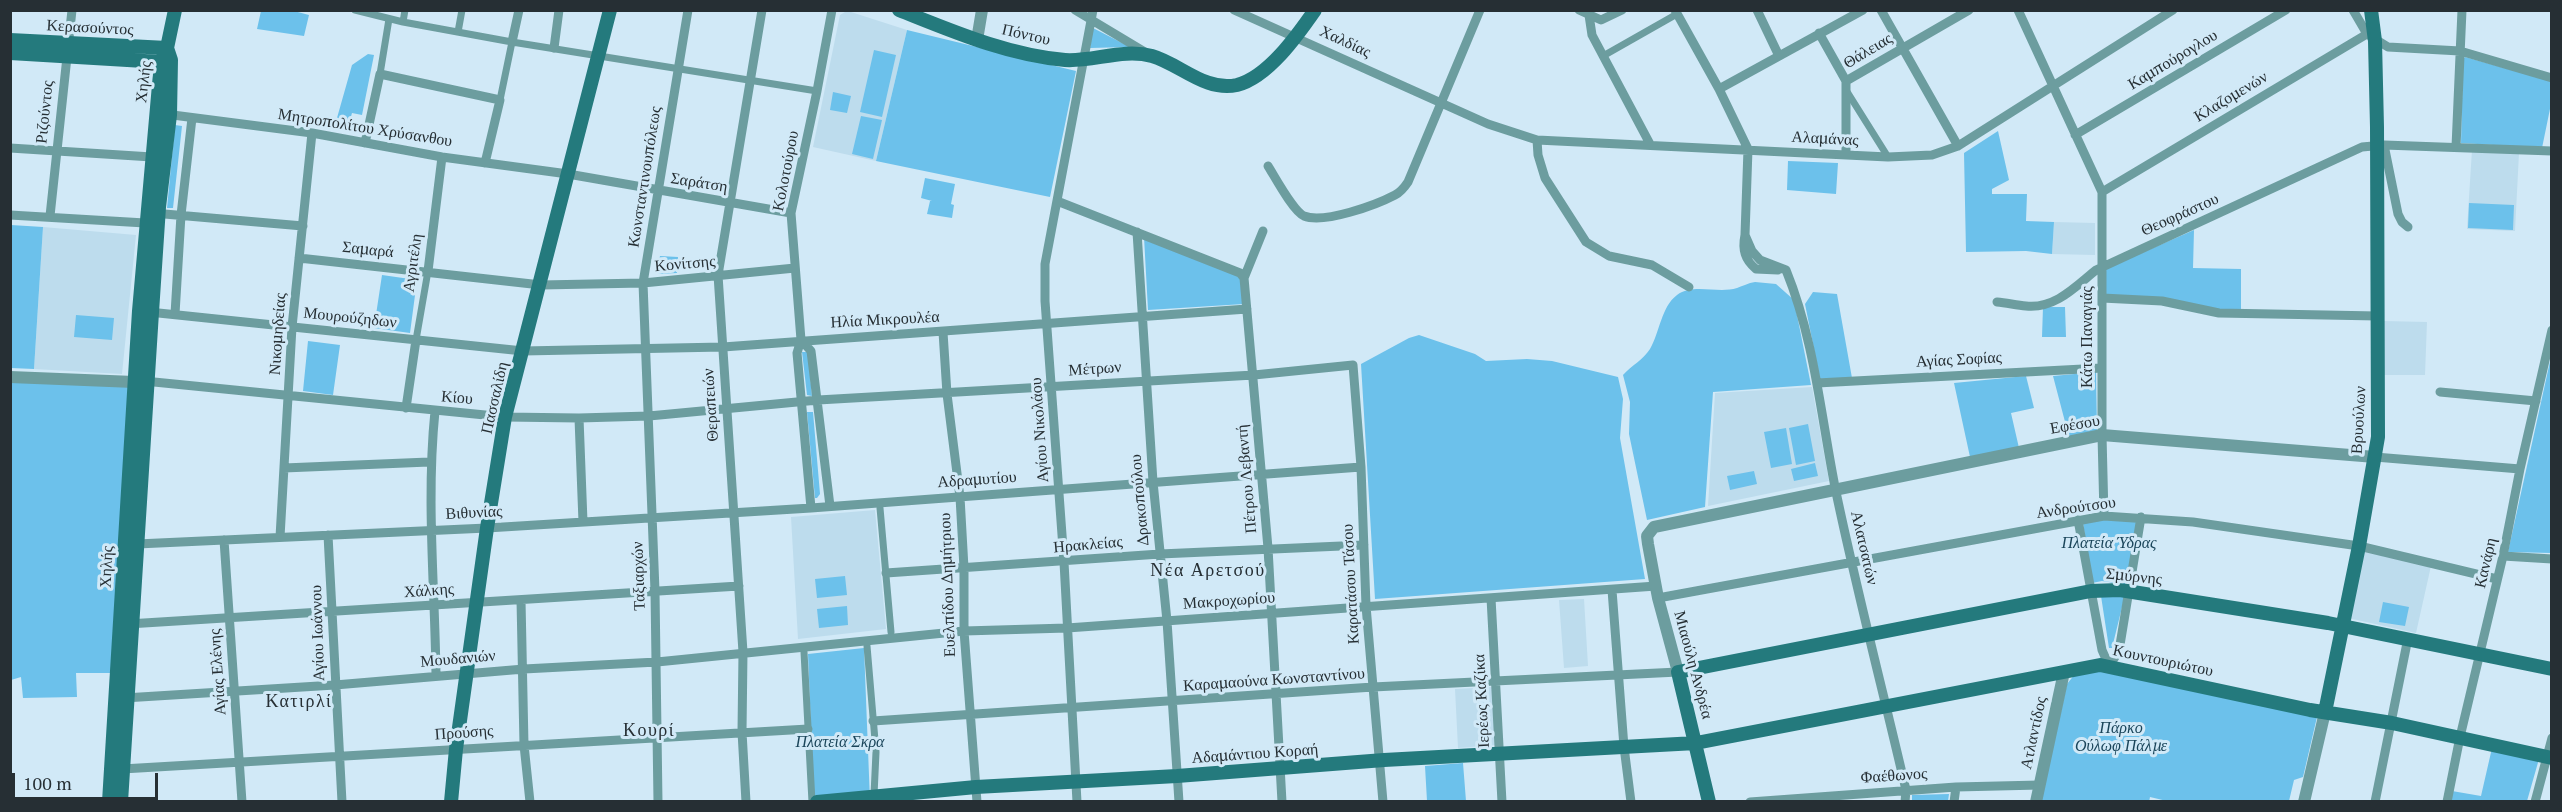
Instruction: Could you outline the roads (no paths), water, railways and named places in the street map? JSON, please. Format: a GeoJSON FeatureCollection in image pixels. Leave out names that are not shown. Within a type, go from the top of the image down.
{"type":"FeatureCollection","features":[{"type":"Feature","properties":{"kind":"main road"},"geometry":{"type":"LineString","coordinates":[[167,48],[175,10]]}},
{"type":"Feature","properties":{"kind":"main road","name":"Πασσαλίδη"},"geometry":{"type":"LineString","coordinates":[[452,801],[456,749],[487,528],[506,417],[610,10]]}},
{"type":"Feature","properties":{"kind":"main road"},"geometry":{"type":"LineString","coordinates":[[1151,56],[1205,81],[1219,85],[1234,85],[1251,79],[1261,71],[1297,37],[1315,10]]}},
{"type":"Feature","properties":{"kind":"main road","name":"Βρυούλων"},"geometry":{"type":"LineString","coordinates":[[2325,712],[2359,546],[2378,437],[2381,145],[2370,10]]}},
{"type":"Feature","properties":{"kind":"main road","name":"Βρυούλων"},"geometry":{"type":"LineString","coordinates":[[2372,36],[2377,10]]}},
{"type":"Feature","properties":{"kind":"main road","name":"Πόντου"},"geometry":{"type":"LineString","coordinates":[[905,12],[977,40],[1055,59],[1082,59],[1110,55],[1151,56]]}},
{"type":"Feature","properties":{"kind":"main road","name":"Κερασούντος"},"geometry":{"type":"LineString","coordinates":[[10,40],[161,62]]}},
{"type":"Feature","properties":{"kind":"main road","name":"Κερασούντος"},"geometry":{"type":"LineString","coordinates":[[10,53],[167,48]]}},
{"type":"Feature","properties":{"kind":"main road","name":"Χηλής"},"geometry":{"type":"LineString","coordinates":[[109,801],[121,698],[145,311],[152,157],[164,114],[161,62],[167,48]]}},
{"type":"Feature","properties":{"kind":"main road","name":"Χηλής"},"geometry":{"type":"LineString","coordinates":[[150,216],[171,60],[167,48]]}},
{"type":"Feature","properties":{"kind":"main road","name":"Χηλής"},"geometry":{"type":"LineString","coordinates":[[125,625],[137,544],[140,382]]}},
{"type":"Feature","properties":{"kind":"main road","name":"Σμύρνης"},"geometry":{"type":"LineString","coordinates":[[1678,672],[2111,588],[2408,638],[2552,669]]}},
{"type":"Feature","properties":{"kind":"main road","name":"Κουντουριώτου"},"geometry":{"type":"LineString","coordinates":[[1696,743],[2089,666],[2109,666],[2325,712],[2460,737],[2549,758]]}},
{"type":"Feature","properties":{"kind":"main road","name":"Μιαούλη Ανδρέα"},"geometry":{"type":"LineString","coordinates":[[1678,672],[1708,801]]}},
{"type":"Feature","properties":{"kind":"main road","name":"Χηλής"},"geometry":{"type":"LineString","coordinates":[[121,698],[121,801]]}},
{"type":"Feature","properties":{"kind":"main road","name":"Αδαμάντιου Κοραή"},"geometry":{"type":"LineString","coordinates":[[817,801],[874,798],[976,787],[1177,776],[1500,752],[1696,743]]}},
{"type":"Feature","properties":{"kind":"street","name":"Ριζούντος"},"geometry":{"type":"LineString","coordinates":[[50,216],[72,10]]}},
{"type":"Feature","properties":{"kind":"street"},"geometry":{"type":"LineString","coordinates":[[355,10],[403,22],[512,42],[817,91]]}},
{"type":"Feature","properties":{"kind":"street"},"geometry":{"type":"LineString","coordinates":[[403,22],[405,10]]}},
{"type":"Feature","properties":{"kind":"street"},"geometry":{"type":"LineString","coordinates":[[458,32],[462,10]]}},
{"type":"Feature","properties":{"kind":"street"},"geometry":{"type":"LineString","coordinates":[[485,163],[519,10]]}},
{"type":"Feature","properties":{"kind":"street"},"geometry":{"type":"LineString","coordinates":[[554,48],[559,10]]}},
{"type":"Feature","properties":{"kind":"street","name":"Κωνσταντινουπόλεως"},"geometry":{"type":"LineString","coordinates":[[646,350],[643,283],[688,10]]}},
{"type":"Feature","properties":{"kind":"street","name":"Θεραπειών"},"geometry":{"type":"LineString","coordinates":[[746,801],[742,732],[743,652],[740,586],[718,275],[762,10]]}},
{"type":"Feature","properties":{"kind":"street","name":"Κολοτούρου"},"geometry":{"type":"LineString","coordinates":[[811,508],[796,353],[801,340],[791,213],[832,10]]}},
{"type":"Feature","properties":{"kind":"street"},"geometry":{"type":"LineString","coordinates":[[977,40],[982,10]]}},
{"type":"Feature","properties":{"kind":"street"},"geometry":{"type":"LineString","coordinates":[[1075,10],[1092,15],[1151,56]]}},
{"type":"Feature","properties":{"kind":"street","name":"Χαλδίας"},"geometry":{"type":"LineString","coordinates":[[1234,10],[1442,103]]}},
{"type":"Feature","properties":{"kind":"street"},"geometry":{"type":"LineString","coordinates":[[1268,166],[1302,215],[1325,217],[1351,212],[1395,195],[1402,190],[1408,182],[1480,10]]}},
{"type":"Feature","properties":{"kind":"street"},"geometry":{"type":"LineString","coordinates":[[1579,10],[1601,20],[1622,10]]}},
{"type":"Feature","properties":{"kind":"street"},"geometry":{"type":"LineString","coordinates":[[1757,10],[1779,56]]}},
{"type":"Feature","properties":{"kind":"street"},"geometry":{"type":"LineString","coordinates":[[1719,89],[1863,10]]}},
{"type":"Feature","properties":{"kind":"street"},"geometry":{"type":"LineString","coordinates":[[1881,10],[1958,146]]}},
{"type":"Feature","properties":{"kind":"street","name":"Θάλειας"},"geometry":{"type":"LineString","coordinates":[[1846,154],[1846,85],[1903,48],[1969,10]]}},
{"type":"Feature","properties":{"kind":"street"},"geometry":{"type":"LineString","coordinates":[[2018,10],[2102,192]]}},
{"type":"Feature","properties":{"kind":"street","name":"Αλαμάνας"},"geometry":{"type":"LineString","coordinates":[[1442,103],[1488,124],[1537,140],[1888,157],[1932,155],[1958,146],[2173,10]]}},
{"type":"Feature","properties":{"kind":"street","name":"Καμπούρογλου"},"geometry":{"type":"LineString","coordinates":[[2075,135],[2286,10]]}},
{"type":"Feature","properties":{"kind":"street"},"geometry":{"type":"LineString","coordinates":[[2353,10],[2372,36],[2394,48],[2460,51],[2552,78]]}},
{"type":"Feature","properties":{"kind":"street"},"geometry":{"type":"LineString","coordinates":[[2456,147],[2462,10]]}},
{"type":"Feature","properties":{"kind":"street"},"geometry":{"type":"LineString","coordinates":[[1603,56],[1676,12],[1719,89],[1748,149]]}},
{"type":"Feature","properties":{"kind":"street","name":"Αγίου Νικολάου"},"geometry":{"type":"LineString","coordinates":[[1077,801],[1045,264],[1092,15]]}},
{"type":"Feature","properties":{"kind":"street"},"geometry":{"type":"LineString","coordinates":[[1589,15],[1592,35],[1650,144]]}},
{"type":"Feature","properties":{"kind":"street"},"geometry":{"type":"LineString","coordinates":[[365,143],[389,19]]}},
{"type":"Feature","properties":{"kind":"street"},"geometry":{"type":"LineString","coordinates":[[1819,33],[1888,157]]}},
{"type":"Feature","properties":{"kind":"street","name":"Κλαζομενών"},"geometry":{"type":"LineString","coordinates":[[2102,192],[2372,36]]}},
{"type":"Feature","properties":{"kind":"street"},"geometry":{"type":"LineString","coordinates":[[380,74],[500,100]]}},
{"type":"Feature","properties":{"kind":"street","name":"Μητροπολίτου Χρύσανθου"},"geometry":{"type":"LineString","coordinates":[[164,114],[312,133],[442,157],[568,174]]}},
{"type":"Feature","properties":{"kind":"street"},"geometry":{"type":"LineString","coordinates":[[175,315],[181,215],[192,118]]}},
{"type":"Feature","properties":{"kind":"street","name":"Νικομηδείας"},"geometry":{"type":"LineString","coordinates":[[280,537],[292,327],[312,133]]}},
{"type":"Feature","properties":{"kind":"street"},"geometry":{"type":"LineString","coordinates":[[1537,140],[1538,155],[1545,178],[1586,242],[1610,256],[1652,265],[1689,287]]}},
{"type":"Feature","properties":{"kind":"street"},"geometry":{"type":"LineString","coordinates":[[2381,145],[2398,214],[2402,222],[2408,226]]}},
{"type":"Feature","properties":{"kind":"street","name":"Θεοφράστου"},"geometry":{"type":"LineString","coordinates":[[1997,302],[2026,306],[2045,304],[2070,292],[2096,270],[2362,147],[2381,145],[2552,151]]}},
{"type":"Feature","properties":{"kind":"street"},"geometry":{"type":"LineString","coordinates":[[10,148],[152,157]]}},
{"type":"Feature","properties":{"kind":"street","name":"Αλατσατών"},"geometry":{"type":"LineString","coordinates":[[1748,149],[1743,247],[1745,256],[1756,270],[1786,270],[1801,310],[1817,383],[1836,491],[1887,707],[1905,790],[1905,801]]}},
{"type":"Feature","properties":{"kind":"street","name":"Αγριτέλη"},"geometry":{"type":"LineString","coordinates":[[406,408],[428,272],[442,157]]}},
{"type":"Feature","properties":{"kind":"street","name":"Σαράτση"},"geometry":{"type":"LineString","coordinates":[[568,174],[657,192],[791,213]]}},
{"type":"Feature","properties":{"kind":"street","name":"Κάτω Παναγιάς"},"geometry":{"type":"LineString","coordinates":[[2102,192],[2104,516]]}},
{"type":"Feature","properties":{"kind":"street"},"geometry":{"type":"LineString","coordinates":[[1057,201],[1240,273],[1244,278]]}},
{"type":"Feature","properties":{"kind":"street"},"geometry":{"type":"LineString","coordinates":[[10,214],[181,215],[303,226]]}},
{"type":"Feature","properties":{"kind":"street","name":"Πέτρου Λεβαντή"},"geometry":{"type":"LineString","coordinates":[[1263,231],[1244,278],[1268,548],[1282,801]]}},
{"type":"Feature","properties":{"kind":"street","name":"Δρακοπούλου"},"geometry":{"type":"LineString","coordinates":[[1137,232],[1153,482],[1167,621],[1179,801]]}},
{"type":"Feature","properties":{"kind":"street","name":"Σαμαρά"},"geometry":{"type":"LineString","coordinates":[[299,258],[541,285]]}},
{"type":"Feature","properties":{"kind":"street","name":"Κονίτσης"},"geometry":{"type":"LineString","coordinates":[[541,285],[643,283],[795,268]]}},
{"type":"Feature","properties":{"kind":"street"},"geometry":{"type":"LineString","coordinates":[[2102,298],[2162,301],[2219,314],[2378,316]]}},
{"type":"Feature","properties":{"kind":"street","name":"Ηλία Μικρουλέα"},"geometry":{"type":"LineString","coordinates":[[523,351],[723,347],[1247,309]]}},
{"type":"Feature","properties":{"kind":"street","name":"Μουρούζηδων"},"geometry":{"type":"LineString","coordinates":[[145,311],[523,351]]}},
{"type":"Feature","properties":{"kind":"street","name":"Κανάρη"},"geometry":{"type":"LineString","coordinates":[[2447,801],[2552,330]]}},
{"type":"Feature","properties":{"kind":"street","name":"Ευελπίδου Δημήτριου"},"geometry":{"type":"LineString","coordinates":[[943,332],[947,394],[960,497],[964,568],[964,632],[977,801]]}},
{"type":"Feature","properties":{"kind":"street","name":"Κολοτούρου"},"geometry":{"type":"LineString","coordinates":[[801,340],[811,351],[830,506]]}},
{"type":"Feature","properties":{"kind":"street","name":"Ταξιαρχών"},"geometry":{"type":"LineString","coordinates":[[646,350],[657,662],[658,801]]}},
{"type":"Feature","properties":{"kind":"street","name":"Μέτρων"},"geometry":{"type":"LineString","coordinates":[[802,402],[1254,375],[1353,365]]}},
{"type":"Feature","properties":{"kind":"street","name":"Καρατάσου Τάσου"},"geometry":{"type":"LineString","coordinates":[[1353,365],[1361,467],[1366,606],[1383,801]]}},
{"type":"Feature","properties":{"kind":"street","name":"Αγίας Σοφίας"},"geometry":{"type":"LineString","coordinates":[[1817,383],[2102,368]]}},
{"type":"Feature","properties":{"kind":"street"},"geometry":{"type":"LineString","coordinates":[[10,377],[140,382]]}},
{"type":"Feature","properties":{"kind":"street","name":"Κίου"},"geometry":{"type":"LineString","coordinates":[[140,382],[506,417],[649,416],[726,407],[802,402]]}},
{"type":"Feature","properties":{"kind":"street"},"geometry":{"type":"LineString","coordinates":[[2440,392],[2536,401]]}},
{"type":"Feature","properties":{"kind":"street"},"geometry":{"type":"LineString","coordinates":[[435,411],[429,462],[436,676]]}},
{"type":"Feature","properties":{"kind":"street"},"geometry":{"type":"LineString","coordinates":[[579,418],[583,522]]}},
{"type":"Feature","properties":{"kind":"street","name":"Εφέσου"},"geometry":{"type":"LineString","coordinates":[[1647,536],[1654,527],[2102,435],[2520,469]]}},
{"type":"Feature","properties":{"kind":"street"},"geometry":{"type":"LineString","coordinates":[[284,468],[429,462]]}},
{"type":"Feature","properties":{"kind":"street","name":"Αδραμυτίου"},"geometry":{"type":"LineString","coordinates":[[811,508],[1361,467]]}},
{"type":"Feature","properties":{"kind":"street","name":"Βιθυνίας"},"geometry":{"type":"LineString","coordinates":[[137,544],[487,528],[811,508]]}},
{"type":"Feature","properties":{"kind":"street"},"geometry":{"type":"LineString","coordinates":[[880,508],[891,632]]}},
{"type":"Feature","properties":{"kind":"street","name":"Ανδρούτσου"},"geometry":{"type":"LineString","coordinates":[[1657,592],[1852,563],[2104,516],[2141,517],[2359,546],[2497,579]]}},
{"type":"Feature","properties":{"kind":"street"},"geometry":{"type":"LineString","coordinates":[[2078,520],[2103,656],[2109,666],[2119,651],[2141,517]]}},
{"type":"Feature","properties":{"kind":"street","name":"Αγίου Ιωάννου"},"geometry":{"type":"LineString","coordinates":[[328,535],[342,801]]}},
{"type":"Feature","properties":{"kind":"street","name":"Μιαούλη Ανδρέα"},"geometry":{"type":"LineString","coordinates":[[1647,536],[1657,592],[1678,672]]}},
{"type":"Feature","properties":{"kind":"street","name":"Αγίας Ελένης"},"geometry":{"type":"LineString","coordinates":[[224,540],[242,801]]}},
{"type":"Feature","properties":{"kind":"street","name":"Ηρακλείας"},"geometry":{"type":"LineString","coordinates":[[886,573],[1160,554],[1364,545]]}},
{"type":"Feature","properties":{"kind":"street"},"geometry":{"type":"LineString","coordinates":[[2503,556],[2552,559]]}},
{"type":"Feature","properties":{"kind":"street","name":"Χάλκης"},"geometry":{"type":"LineString","coordinates":[[125,625],[740,586]]}},
{"type":"Feature","properties":{"kind":"street"},"geometry":{"type":"LineString","coordinates":[[1612,590],[1624,747],[1631,801]]}},
{"type":"Feature","properties":{"kind":"street","name":"Μακροχωρίου"},"geometry":{"type":"LineString","coordinates":[[804,650],[964,632],[1067,628],[1612,590],[1657,592]]}},
{"type":"Feature","properties":{"kind":"street","name":"Ιερέως Καζίκα"},"geometry":{"type":"LineString","coordinates":[[1491,598],[1502,801]]}},
{"type":"Feature","properties":{"kind":"street"},"geometry":{"type":"LineString","coordinates":[[521,600],[524,745],[530,801]]}},
{"type":"Feature","properties":{"kind":"street"},"geometry":{"type":"LineString","coordinates":[[2374,801],[2408,638]]}},
{"type":"Feature","properties":{"kind":"street"},"geometry":{"type":"LineString","coordinates":[[867,646],[876,752],[874,798]]}},
{"type":"Feature","properties":{"kind":"street"},"geometry":{"type":"LineString","coordinates":[[804,650],[812,801]]}},
{"type":"Feature","properties":{"kind":"street","name":"Μουδανιών"},"geometry":{"type":"LineString","coordinates":[[121,698],[335,686],[524,669],[657,662],[743,652],[804,650]]}},
{"type":"Feature","properties":{"kind":"street","name":"Καραμαούνα Κωνσταντίνου"},"geometry":{"type":"LineString","coordinates":[[873,721],[1373,687],[1678,672]]}},
{"type":"Feature","properties":{"kind":"street","name":"Ατλαντίδος"},"geometry":{"type":"LineString","coordinates":[[2036,801],[2064,672]]}},
{"type":"Feature","properties":{"kind":"street","name":"Βρυούλων"},"geometry":{"type":"LineString","coordinates":[[2304,801],[2325,712]]}},
{"type":"Feature","properties":{"kind":"street","name":"Προύσης"},"geometry":{"type":"LineString","coordinates":[[122,769],[808,729]]}},
{"type":"Feature","properties":{"kind":"street"},"geometry":{"type":"LineString","coordinates":[[2535,801],[2549,758],[2552,738]]}},
{"type":"Feature","properties":{"kind":"street","name":"Φαέθωνος"},"geometry":{"type":"LineString","coordinates":[[1750,801],[1956,787],[2040,785]]}},
{"type":"Feature","properties":{"kind":"street"},"geometry":{"type":"LineString","coordinates":[[1954,801],[1956,787]]}},
{"type":"Feature","properties":{"kind":"district","name":"Νέα Αρετσού"},"geometry":{"type":"Point","coordinates":[1208,571]}},
{"type":"Feature","properties":{"kind":"district","name":"Κατιρλί"},"geometry":{"type":"Point","coordinates":[299,702]}},
{"type":"Feature","properties":{"kind":"district","name":"Κουρί"},"geometry":{"type":"Point","coordinates":[649,731]}},
{"type":"Feature","properties":{"kind":"park label","name":"Πλατεία Ύδρας"},"geometry":{"type":"Point","coordinates":[2109,543]}},
{"type":"Feature","properties":{"kind":"park label","name":"Πάρκο Ούλωφ Πάλμε"},"geometry":{"type":"Point","coordinates":[2121,737]}},
{"type":"Feature","properties":{"kind":"park label","name":"Πλατεία Σκρα"},"geometry":{"type":"Point","coordinates":[840,742]}}]}
